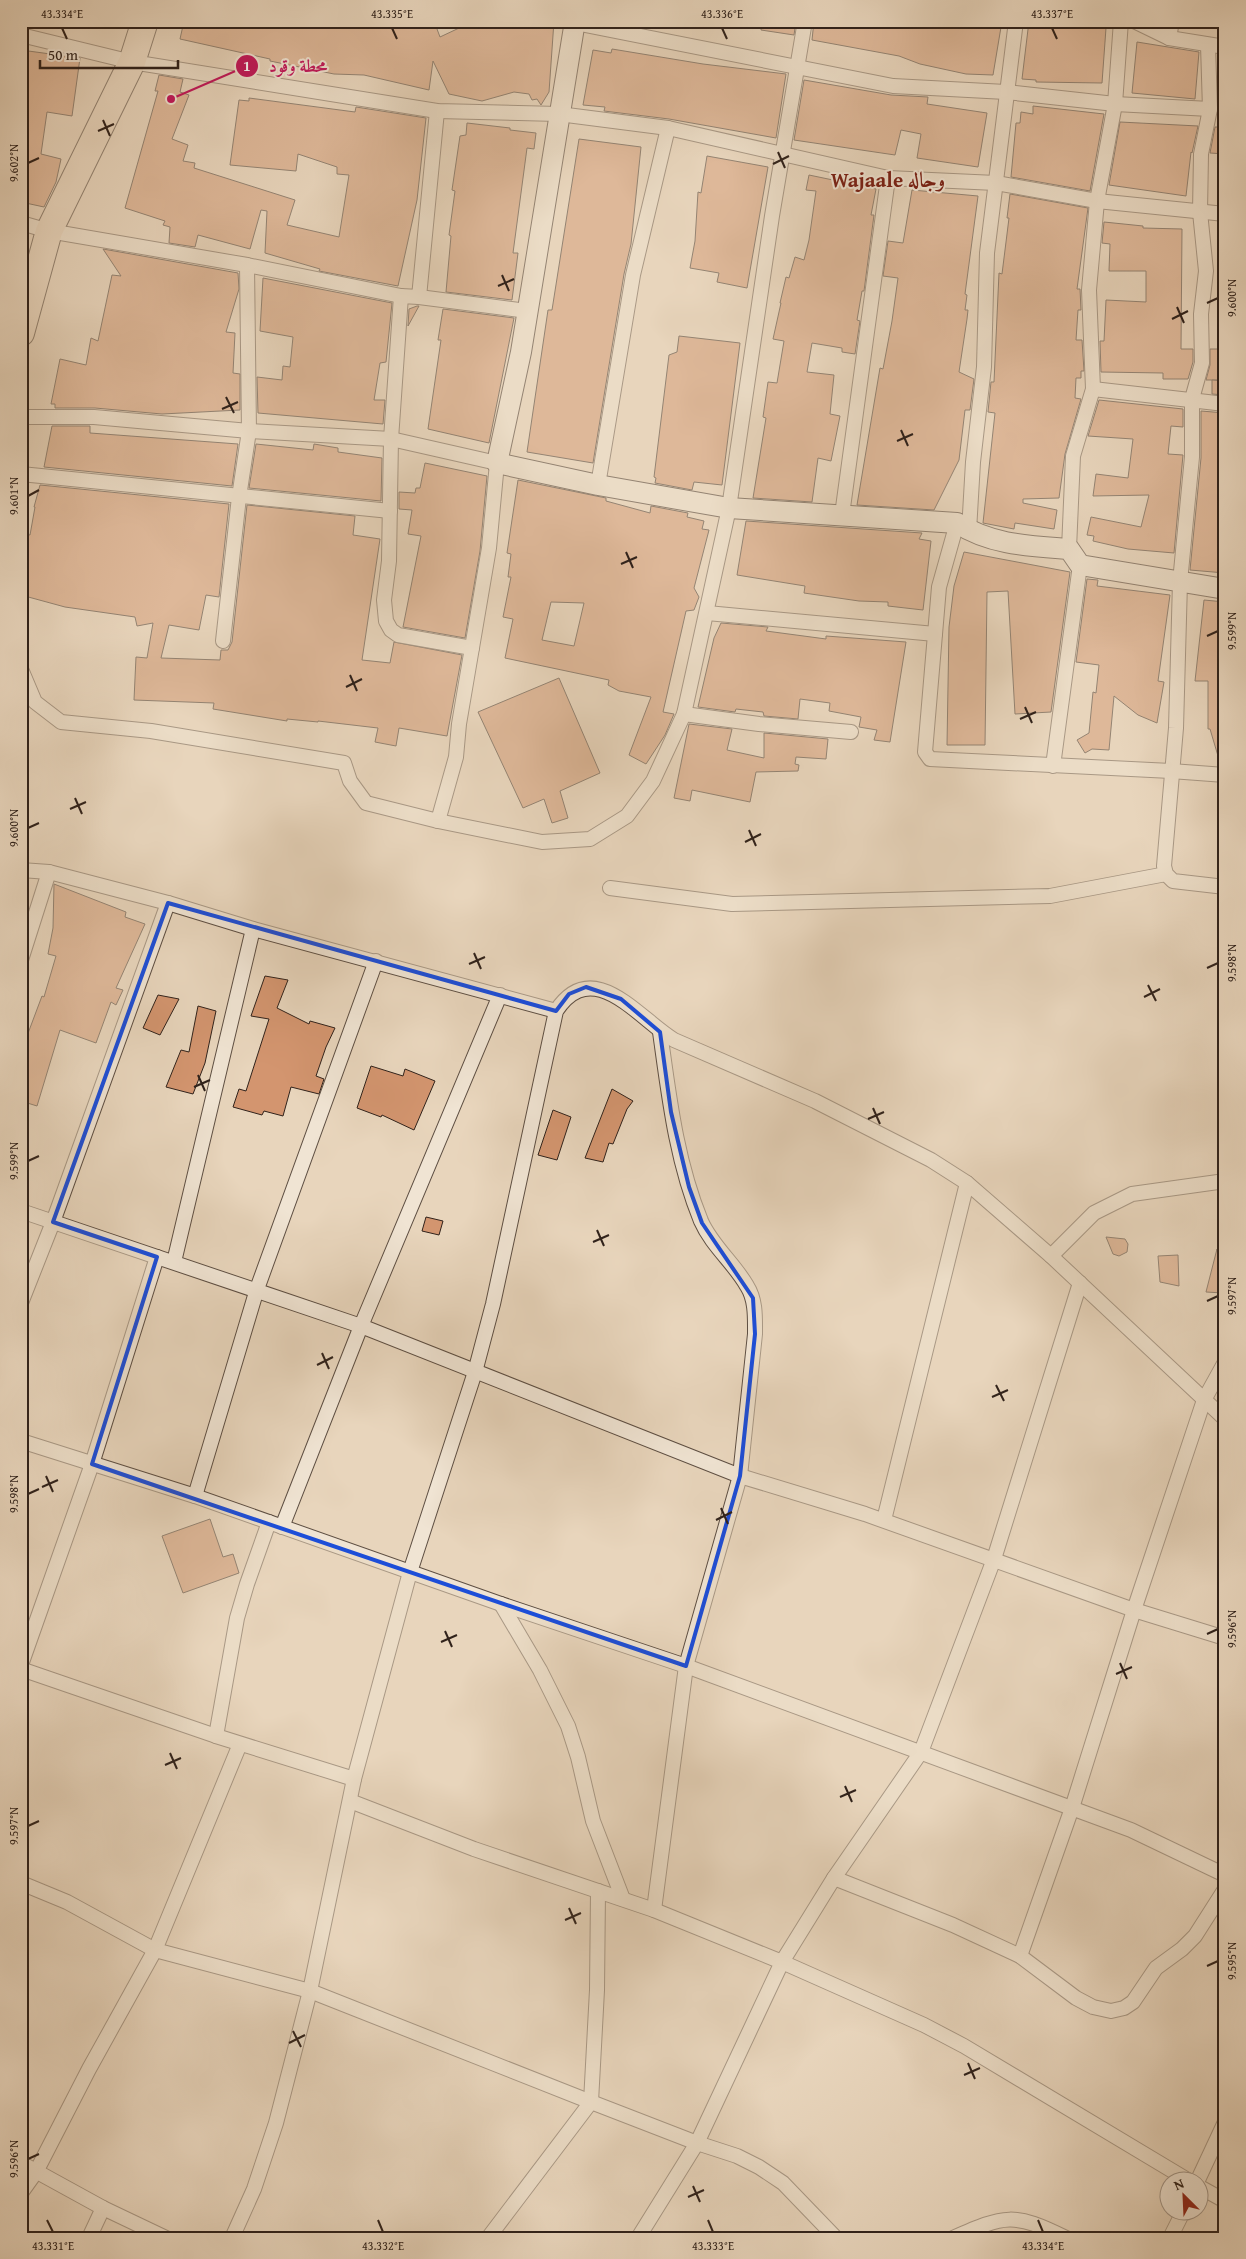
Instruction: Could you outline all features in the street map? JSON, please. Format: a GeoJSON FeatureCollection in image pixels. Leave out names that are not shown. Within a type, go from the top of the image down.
{"type":"FeatureCollection","features":[{"type":"Feature","properties":{"kind":"highway"},"geometry":{"type":"LineString","coordinates":[[21,333],[48,231],[132,62],[145,21]]}},
{"type":"Feature","properties":{"kind":"street"},"geometry":{"type":"LineString","coordinates":[[21,669],[35,702],[61,722],[150,731],[344,763],[350,781],[366,803],[438,821],[542,842],[590,839],[627,816],[652,781],[684,714],[707,613],[729,508],[782,155],[805,21]]}},
{"type":"Feature","properties":{"kind":"street"},"geometry":{"type":"LineString","coordinates":[[1016,21],[987,253],[984,367],[963,527],[939,587],[925,752],[930,759],[1171,770],[1225,775]]}},
{"type":"Feature","properties":{"kind":"street"},"geometry":{"type":"LineString","coordinates":[[1053,766],[1075,557],[1073,456],[1093,388],[1089,290],[1098,201],[1115,104],[1121,21]]}},
{"type":"Feature","properties":{"kind":"street"},"geometry":{"type":"LineString","coordinates":[[1134,21],[1169,38],[1225,47]]}},
{"type":"Feature","properties":{"kind":"street"},"geometry":{"type":"LineString","coordinates":[[1169,38],[1172,21]]}},
{"type":"Feature","properties":{"kind":"street"},"geometry":{"type":"LineString","coordinates":[[438,821],[456,757],[459,724],[489,548],[497,463],[512,397],[575,22],[894,86],[1006,92],[1115,104],[1210,109]]}},
{"type":"Feature","properties":{"kind":"street"},"geometry":{"type":"LineString","coordinates":[[21,35],[132,62],[437,110],[559,114],[668,128],[888,178],[996,183],[1098,201],[1225,214]]}},
{"type":"Feature","properties":{"kind":"street"},"geometry":{"type":"LineString","coordinates":[[1208,44],[1210,109],[1201,154],[1200,212],[1206,271],[1201,314],[1202,363],[1192,399],[1192,457],[1180,582],[1178,698],[1171,770],[1172,797],[1166,826],[1164,866],[1166,874],[1173,881],[1225,887]]}},
{"type":"Feature","properties":{"kind":"street"},"geometry":{"type":"LineString","coordinates":[[419,297],[437,110]]}},
{"type":"Feature","properties":{"kind":"street"},"geometry":{"type":"LineString","coordinates":[[598,485],[633,275],[668,128]]}},
{"type":"Feature","properties":{"kind":"street"},"geometry":{"type":"LineString","coordinates":[[842,515],[888,178]]}},
{"type":"Feature","properties":{"kind":"street"},"geometry":{"type":"LineString","coordinates":[[21,223],[48,231],[247,265],[401,296],[527,311]]}},
{"type":"Feature","properties":{"kind":"street"},"geometry":{"type":"LineString","coordinates":[[223,641],[239,497],[249,431],[247,265]]}},
{"type":"Feature","properties":{"kind":"street"},"geometry":{"type":"LineString","coordinates":[[401,296],[391,440],[389,561],[384,600],[386,621],[391,630],[398,635],[412,639],[472,648]]}},
{"type":"Feature","properties":{"kind":"street"},"geometry":{"type":"LineString","coordinates":[[1093,388],[1225,404]]}},
{"type":"Feature","properties":{"kind":"street"},"geometry":{"type":"LineString","coordinates":[[21,417],[94,416],[249,431],[391,440],[598,485],[729,508],[842,515],[963,527],[988,539],[1180,582],[1225,589]]}},
{"type":"Feature","properties":{"kind":"street"},"geometry":{"type":"LineString","coordinates":[[21,474],[390,511]]}},
{"type":"Feature","properties":{"kind":"street"},"geometry":{"type":"LineString","coordinates":[[707,613],[935,634]]}},
{"type":"Feature","properties":{"kind":"street"},"geometry":{"type":"LineString","coordinates":[[684,714],[759,724],[852,732]]}},
{"type":"Feature","properties":{"kind":"street"},"geometry":{"type":"LineString","coordinates":[[21,870],[49,872],[168,903],[253,929],[556,1011]]}},
{"type":"Feature","properties":{"kind":"street"},"geometry":{"type":"LineString","coordinates":[[21,960],[49,872]]}},
{"type":"Feature","properties":{"kind":"street"},"geometry":{"type":"LineString","coordinates":[[610,888],[732,904],[1041,896],[1166,874]]}},
{"type":"Feature","properties":{"kind":"street"},"geometry":{"type":"LineString","coordinates":[[21,1303],[53,1222],[168,903]]}},
{"type":"Feature","properties":{"kind":"street"},"geometry":{"type":"LineString","coordinates":[[174,1262],[253,929]]}},
{"type":"Feature","properties":{"kind":"street"},"geometry":{"type":"LineString","coordinates":[[195,1496],[257,1289],[376,961]]}},
{"type":"Feature","properties":{"kind":"street"},"geometry":{"type":"LineString","coordinates":[[232,2238],[254,2189],[276,2123],[310,1991],[354,1779],[410,1572],[476,1372],[493,1304],[556,1011],[563,1000],[577,990],[586,987],[597,988],[621,999],[660,1032],[696,1051],[815,1101],[932,1160],[967,1183],[1051,1256],[1225,1420]]}},
{"type":"Feature","properties":{"kind":"street"},"geometry":{"type":"LineString","coordinates":[[216,1736],[237,1618],[246,1584],[275,1525],[361,1326],[500,995]]}},
{"type":"Feature","properties":{"kind":"street"},"geometry":{"type":"LineString","coordinates":[[654,1910],[686,1666],[740,1476],[756,1334],[752,1298],[747,1286],[726,1260],[702,1223],[689,1187],[671,1112],[660,1032]]}},
{"type":"Feature","properties":{"kind":"street"},"geometry":{"type":"LineString","coordinates":[[1051,1256],[1094,1213],[1132,1194],[1225,1181]]}},
{"type":"Feature","properties":{"kind":"street"},"geometry":{"type":"LineString","coordinates":[[884,1520],[967,1183]]}},
{"type":"Feature","properties":{"kind":"street"},"geometry":{"type":"LineString","coordinates":[[21,1211],[257,1289],[361,1326],[740,1476],[884,1520],[1134,1610],[1225,1638]]}},
{"type":"Feature","properties":{"kind":"street"},"geometry":{"type":"LineString","coordinates":[[157,1257],[92,1464],[21,1667],[216,1736],[354,1779]]}},
{"type":"Feature","properties":{"kind":"street"},"geometry":{"type":"LineString","coordinates":[[638,2238],[698,2144],[782,1962],[834,1878],[921,1752],[994,1559],[1080,1283]]}},
{"type":"Feature","properties":{"kind":"street"},"geometry":{"type":"LineString","coordinates":[[1020,1956],[1072,1808],[1134,1610],[1204,1400],[1225,1362]]}},
{"type":"Feature","properties":{"kind":"street"},"geometry":{"type":"LineString","coordinates":[[21,1441],[195,1496],[501,1604],[686,1666],[1131,1830],[1225,1875]]}},
{"type":"Feature","properties":{"kind":"street"},"geometry":{"type":"LineString","coordinates":[[501,1604],[540,1670],[568,1726],[578,1756],[593,1821],[623,1899]]}},
{"type":"Feature","properties":{"kind":"street"},"geometry":{"type":"LineString","coordinates":[[21,2193],[36,2172],[94,2060],[155,1950],[240,1744]]}},
{"type":"Feature","properties":{"kind":"street"},"geometry":{"type":"LineString","coordinates":[[350,1801],[474,1849],[654,1910],[782,1962],[964,2046],[1174,2172]]}},
{"type":"Feature","properties":{"kind":"street"},"geometry":{"type":"LineString","coordinates":[[834,1878],[944,1921],[1020,1956],[1080,2001],[1102,2010],[1120,2010],[1133,2002],[1160,1965],[1182,1949],[1195,1936],[1225,1889]]}},
{"type":"Feature","properties":{"kind":"street"},"geometry":{"type":"LineString","coordinates":[[21,1883],[67,1902],[155,1950],[310,1991],[698,2144],[728,2152],[760,2167],[783,2183],[836,2238]]}},
{"type":"Feature","properties":{"kind":"street"},"geometry":{"type":"LineString","coordinates":[[488,2238],[591,2102],[597,1990],[598,1891]]}},
{"type":"Feature","properties":{"kind":"street"},"geometry":{"type":"LineString","coordinates":[[1202,2172],[1225,2122]]}},
{"type":"Feature","properties":{"kind":"street"},"geometry":{"type":"LineString","coordinates":[[21,2163],[103,2208],[166,2238]]}},
{"type":"Feature","properties":{"kind":"street"},"geometry":{"type":"LineString","coordinates":[[1208,2192],[1225,2201]]}},
{"type":"Feature","properties":{"kind":"street"},"geometry":{"type":"LineString","coordinates":[[89,2238],[103,2208]]}},
{"type":"Feature","properties":{"kind":"street"},"geometry":{"type":"LineString","coordinates":[[953,2238],[1005,2219],[1022,2219],[1038,2224],[1066,2238]]}},
{"type":"Feature","properties":{"kind":"street"},"geometry":{"type":"LineString","coordinates":[[1170,2238],[1178,2222]]}},
{"type":"Feature","properties":{"kind":"highlighted area"},"geometry":{"type":"Polygon","coordinates":[[[168,903],[556,1011],[569,994],[586,987],[621,999],[660,1032],[671,1112],[689,1187],[702,1223],[753,1298],[755,1334],[740,1476],[686,1666],[92,1464],[157,1257],[53,1222],[168,903]]]}},
{"type":"Feature","properties":{"kind":"building"},"geometry":{"type":"Polygon","coordinates":[[[184,21],[434,21],[440,37],[474,21],[554,21],[549,92],[541,105],[537,99],[532,100],[529,94],[514,92],[482,101],[449,94],[433,61],[429,90],[364,75],[334,74],[270,61],[270,59],[180,39],[184,21]]]}},
{"type":"Feature","properties":{"kind":"building"},"geometry":{"type":"Polygon","coordinates":[[[762,21],[796,21],[794,35],[761,30],[762,21]]]}},
{"type":"Feature","properties":{"kind":"building"},"geometry":{"type":"Polygon","coordinates":[[[814,21],[1002,21],[993,75],[966,74],[920,64],[899,56],[812,40],[814,21]]]}},
{"type":"Feature","properties":{"kind":"building"},"geometry":{"type":"Polygon","coordinates":[[[1029,21],[1106,28],[1102,83],[1036,82],[1036,80],[1022,79],[1029,21]]]}},
{"type":"Feature","properties":{"kind":"building"},"geometry":{"type":"Polygon","coordinates":[[[1137,42],[1199,52],[1195,99],[1132,93],[1137,42]]]}},
{"type":"Feature","properties":{"kind":"building"},"geometry":{"type":"Polygon","coordinates":[[[612,49],[703,64],[786,74],[776,138],[669,119],[604,111],[605,107],[583,105],[593,50],[611,53],[612,49]]]}},
{"type":"Feature","properties":{"kind":"building"},"geometry":{"type":"Polygon","coordinates":[[[21,50],[80,58],[72,116],[47,112],[41,154],[61,159],[56,182],[44,207],[21,202],[21,168],[24,151],[21,151],[21,109],[23,109],[27,81],[21,80],[21,50]]]}},
{"type":"Feature","properties":{"kind":"building"},"geometry":{"type":"Polygon","coordinates":[[[159,75],[183,79],[180,92],[189,95],[172,139],[188,145],[183,161],[195,163],[194,168],[295,200],[287,225],[339,237],[349,175],[337,174],[337,167],[298,154],[296,171],[230,165],[239,100],[249,101],[249,98],[355,112],[356,107],[426,118],[417,200],[398,286],[319,271],[320,269],[265,253],[267,211],[261,210],[250,249],[198,235],[195,247],[169,243],[170,227],[163,225],[165,221],[125,208],[158,91],[155,91],[159,75]]]}},
{"type":"Feature","properties":{"kind":"building"},"geometry":{"type":"Polygon","coordinates":[[[804,80],[891,95],[928,97],[927,104],[987,113],[978,167],[917,158],[921,134],[901,130],[895,155],[794,140],[804,80]]]}},
{"type":"Feature","properties":{"kind":"building"},"geometry":{"type":"Polygon","coordinates":[[[1033,106],[1104,114],[1090,191],[1011,177],[1016,123],[1020,123],[1021,112],[1033,114],[1033,106]]]}},
{"type":"Feature","properties":{"kind":"building"},"geometry":{"type":"Polygon","coordinates":[[[1120,122],[1198,126],[1191,152],[1186,196],[1109,185],[1120,122]]]}},
{"type":"Feature","properties":{"kind":"building"},"geometry":{"type":"Polygon","coordinates":[[[467,123],[536,133],[534,149],[527,148],[513,253],[518,253],[512,300],[446,292],[451,236],[449,235],[455,191],[452,190],[460,136],[466,135],[467,123]]]}},
{"type":"Feature","properties":{"kind":"building"},"geometry":{"type":"Polygon","coordinates":[[[1215,127],[1225,127],[1225,154],[1210,153],[1215,127]]]}},
{"type":"Feature","properties":{"kind":"building"},"geometry":{"type":"Polygon","coordinates":[[[579,139],[641,147],[631,244],[624,274],[593,463],[527,452],[548,310],[552,310],[579,139]]]}},
{"type":"Feature","properties":{"kind":"building"},"geometry":{"type":"Polygon","coordinates":[[[707,156],[768,167],[747,288],[717,282],[719,273],[690,268],[695,241],[698,192],[701,193],[707,156]]]}},
{"type":"Feature","properties":{"kind":"building"},"geometry":{"type":"Polygon","coordinates":[[[809,175],[876,189],[871,215],[874,215],[864,291],[862,291],[857,320],[860,321],[855,354],[842,352],[842,348],[812,343],[807,372],[834,375],[830,414],[840,416],[831,461],[818,458],[812,502],[753,498],[766,418],[763,417],[768,382],[777,383],[784,341],[773,339],[780,303],[786,277],[789,278],[795,257],[804,260],[809,240],[816,191],[806,190],[809,175]]]}},
{"type":"Feature","properties":{"kind":"building"},"geometry":{"type":"Polygon","coordinates":[[[912,190],[978,196],[965,294],[967,295],[965,310],[968,310],[959,372],[974,379],[970,410],[965,410],[959,460],[934,510],[857,505],[880,368],[883,369],[892,321],[898,278],[883,276],[888,241],[903,243],[912,190]]]}},
{"type":"Feature","properties":{"kind":"building"},"geometry":{"type":"Polygon","coordinates":[[[1010,194],[1088,208],[1077,289],[1080,289],[1081,310],[1078,310],[1076,340],[1082,340],[1084,371],[1081,371],[1081,378],[1076,378],[1075,398],[1081,399],[1065,454],[1059,498],[1023,499],[1023,503],[1057,510],[1054,529],[1015,523],[1014,529],[983,523],[995,413],[988,412],[991,382],[994,382],[999,273],[1002,274],[1010,194]]]}},
{"type":"Feature","properties":{"kind":"building"},"geometry":{"type":"Polygon","coordinates":[[[1104,222],[1143,226],[1143,228],[1182,229],[1181,349],[1193,349],[1193,362],[1188,379],[1163,379],[1163,373],[1101,372],[1100,341],[1104,341],[1106,300],[1146,302],[1146,271],[1109,271],[1110,244],[1102,243],[1104,222]]]}},
{"type":"Feature","properties":{"kind":"building"},"geometry":{"type":"Polygon","coordinates":[[[103,249],[238,273],[239,289],[226,332],[235,333],[233,373],[240,374],[240,410],[162,414],[95,408],[55,408],[55,404],[51,404],[60,359],[86,365],[91,338],[98,341],[112,275],[121,276],[103,249]]]}},
{"type":"Feature","properties":{"kind":"building"},"geometry":{"type":"Polygon","coordinates":[[[263,278],[392,303],[386,362],[380,363],[374,400],[385,400],[383,424],[258,413],[257,377],[282,380],[283,366],[290,367],[293,337],[260,331],[263,278]]]}},
{"type":"Feature","properties":{"kind":"building"},"geometry":{"type":"Polygon","coordinates":[[[419,306],[408,326],[409,309],[419,306]]]}},
{"type":"Feature","properties":{"kind":"building"},"geometry":{"type":"Polygon","coordinates":[[[443,309],[514,318],[489,443],[428,429],[441,340],[438,340],[443,309]]]}},
{"type":"Feature","properties":{"kind":"building"},"geometry":{"type":"Polygon","coordinates":[[[679,336],[740,343],[722,485],[694,482],[692,490],[655,483],[656,478],[654,477],[669,355],[677,352],[679,336]]]}},
{"type":"Feature","properties":{"kind":"building"},"geometry":{"type":"Polygon","coordinates":[[[1210,349],[1225,349],[1225,380],[1206,380],[1210,365],[1210,349]]]}},
{"type":"Feature","properties":{"kind":"building"},"geometry":{"type":"Polygon","coordinates":[[[1212,380],[1225,381],[1225,395],[1212,394],[1212,380]]]}},
{"type":"Feature","properties":{"kind":"building"},"geometry":{"type":"Polygon","coordinates":[[[1099,400],[1183,409],[1183,427],[1171,426],[1168,454],[1183,455],[1174,553],[1128,549],[1093,541],[1094,536],[1087,535],[1091,517],[1141,527],[1149,495],[1093,496],[1096,474],[1128,478],[1133,439],[1088,436],[1099,400]]]}},
{"type":"Feature","properties":{"kind":"building"},"geometry":{"type":"Polygon","coordinates":[[[1201,411],[1225,413],[1225,492],[1220,517],[1225,517],[1225,573],[1190,570],[1201,458],[1201,411]]]}},
{"type":"Feature","properties":{"kind":"building"},"geometry":{"type":"Polygon","coordinates":[[[52,426],[90,426],[90,433],[238,444],[232,486],[44,467],[52,426]]]}},
{"type":"Feature","properties":{"kind":"building"},"geometry":{"type":"Polygon","coordinates":[[[256,444],[313,450],[314,444],[338,448],[338,452],[382,458],[381,501],[249,488],[256,444]]]}},
{"type":"Feature","properties":{"kind":"building"},"geometry":{"type":"Polygon","coordinates":[[[425,463],[487,476],[480,551],[465,638],[403,627],[421,536],[408,534],[412,510],[399,509],[399,492],[415,493],[416,488],[420,488],[425,463]]]}},
{"type":"Feature","properties":{"kind":"building"},"geometry":{"type":"Polygon","coordinates":[[[518,480],[606,498],[606,501],[650,513],[651,506],[688,513],[687,517],[704,521],[702,529],[709,530],[694,588],[699,597],[694,610],[686,611],[663,712],[674,714],[665,735],[646,764],[629,755],[651,697],[619,691],[608,685],[609,680],[505,658],[513,619],[503,617],[511,577],[508,577],[511,554],[507,553],[518,480]],[[551,602],[542,640],[574,646],[584,603],[551,602]]]}},
{"type":"Feature","properties":{"kind":"building"},"geometry":{"type":"Polygon","coordinates":[[[40,485],[229,504],[219,597],[206,595],[199,630],[169,625],[161,658],[220,660],[221,650],[228,650],[232,642],[247,505],[355,516],[353,535],[380,539],[362,660],[390,663],[394,642],[462,655],[447,736],[399,728],[396,746],[375,742],[378,728],[318,721],[287,719],[287,721],[213,709],[214,703],[134,700],[136,657],[147,658],[153,623],[137,626],[135,617],[65,607],[21,595],[21,544],[24,534],[30,535],[34,507],[40,485]]]}},
{"type":"Feature","properties":{"kind":"building"},"geometry":{"type":"Polygon","coordinates":[[[746,521],[922,533],[919,539],[931,541],[923,610],[888,606],[888,602],[859,601],[804,593],[805,586],[737,575],[746,521]]]}},
{"type":"Feature","properties":{"kind":"building"},"geometry":{"type":"Polygon","coordinates":[[[964,552],[1070,572],[1051,712],[1015,714],[1008,591],[987,592],[985,745],[947,745],[949,627],[954,586],[964,552]]]}},
{"type":"Feature","properties":{"kind":"building"},"geometry":{"type":"Polygon","coordinates":[[[1087,579],[1098,580],[1097,586],[1170,595],[1158,681],[1164,682],[1157,723],[1138,715],[1114,696],[1109,750],[1092,749],[1085,753],[1077,740],[1089,733],[1093,692],[1096,693],[1099,665],[1076,662],[1087,579]]]}},
{"type":"Feature","properties":{"kind":"building"},"geometry":{"type":"Polygon","coordinates":[[[1204,600],[1225,602],[1225,765],[1221,766],[1210,729],[1208,729],[1208,681],[1195,681],[1204,600]]]}},
{"type":"Feature","properties":{"kind":"building"},"geometry":{"type":"Polygon","coordinates":[[[721,623],[768,627],[766,631],[826,639],[826,636],[906,642],[890,742],[874,740],[877,730],[859,727],[861,717],[829,711],[830,703],[800,699],[798,719],[764,716],[763,712],[736,709],[735,712],[698,707],[714,638],[721,623]]]}},
{"type":"Feature","properties":{"kind":"building"},"geometry":{"type":"Polygon","coordinates":[[[559,678],[600,773],[560,791],[568,818],[552,823],[544,799],[523,808],[478,712],[559,678]]]}},
{"type":"Feature","properties":{"kind":"building"},"geometry":{"type":"Polygon","coordinates":[[[689,724],[732,729],[727,750],[764,758],[764,733],[828,739],[826,759],[796,757],[795,764],[799,765],[798,771],[756,772],[750,802],[692,790],[690,801],[674,798],[689,724]]]}},
{"type":"Feature","properties":{"kind":"building"},"geometry":{"type":"Polygon","coordinates":[[[54,884],[126,912],[125,917],[145,924],[116,988],[123,990],[116,1005],[111,1002],[96,1043],[60,1030],[37,1106],[21,1101],[21,1052],[42,996],[44,997],[56,956],[48,954],[53,928],[54,884]]]}},
{"type":"Feature","properties":{"kind":"building"},"geometry":{"type":"Polygon","coordinates":[[[265,976],[288,980],[277,1008],[309,1024],[310,1021],[335,1028],[316,1076],[324,1079],[319,1094],[291,1087],[283,1116],[264,1111],[262,1115],[233,1107],[239,1089],[246,1091],[269,1019],[251,1016],[265,976]]]}},
{"type":"Feature","properties":{"kind":"building"},"geometry":{"type":"Polygon","coordinates":[[[158,995],[179,999],[160,1035],[143,1028],[158,995]]]}},
{"type":"Feature","properties":{"kind":"building"},"geometry":{"type":"Polygon","coordinates":[[[198,1006],[216,1011],[205,1063],[193,1094],[166,1087],[181,1050],[189,1052],[198,1006]]]}},
{"type":"Feature","properties":{"kind":"building"},"geometry":{"type":"Polygon","coordinates":[[[371,1066],[403,1076],[405,1069],[435,1081],[414,1130],[382,1115],[381,1117],[357,1108],[371,1066]]]}},
{"type":"Feature","properties":{"kind":"building"},"geometry":{"type":"Polygon","coordinates":[[[612,1089],[633,1101],[627,1109],[613,1144],[609,1143],[603,1162],[585,1158],[612,1089]]]}},
{"type":"Feature","properties":{"kind":"building"},"geometry":{"type":"Polygon","coordinates":[[[553,1110],[571,1117],[557,1160],[538,1155],[553,1110]]]}},
{"type":"Feature","properties":{"kind":"building"},"geometry":{"type":"Polygon","coordinates":[[[426,1217],[443,1221],[439,1235],[422,1231],[426,1217]]]}},
{"type":"Feature","properties":{"kind":"building"},"geometry":{"type":"Polygon","coordinates":[[[1106,1237],[1125,1239],[1128,1244],[1127,1252],[1119,1256],[1113,1254],[1106,1237]]]}},
{"type":"Feature","properties":{"kind":"building"},"geometry":{"type":"Polygon","coordinates":[[[1217,1249],[1223,1293],[1206,1292],[1217,1249]]]}},
{"type":"Feature","properties":{"kind":"building"},"geometry":{"type":"Polygon","coordinates":[[[1178,1255],[1179,1286],[1160,1282],[1158,1256],[1178,1255]]]}},
{"type":"Feature","properties":{"kind":"building"},"geometry":{"type":"Polygon","coordinates":[[[210,1519],[223,1557],[233,1554],[239,1573],[183,1593],[162,1536],[210,1519]]]}},
{"type":"Feature","properties":{"kind":"place","name":"محطة وقود"},"geometry":{"type":"Point","coordinates":[171,99]}},
{"type":"Feature","properties":{"kind":"district","name":"Wajaale وجاله"},"geometry":{"type":"Point","coordinates":[888,180]}}]}
